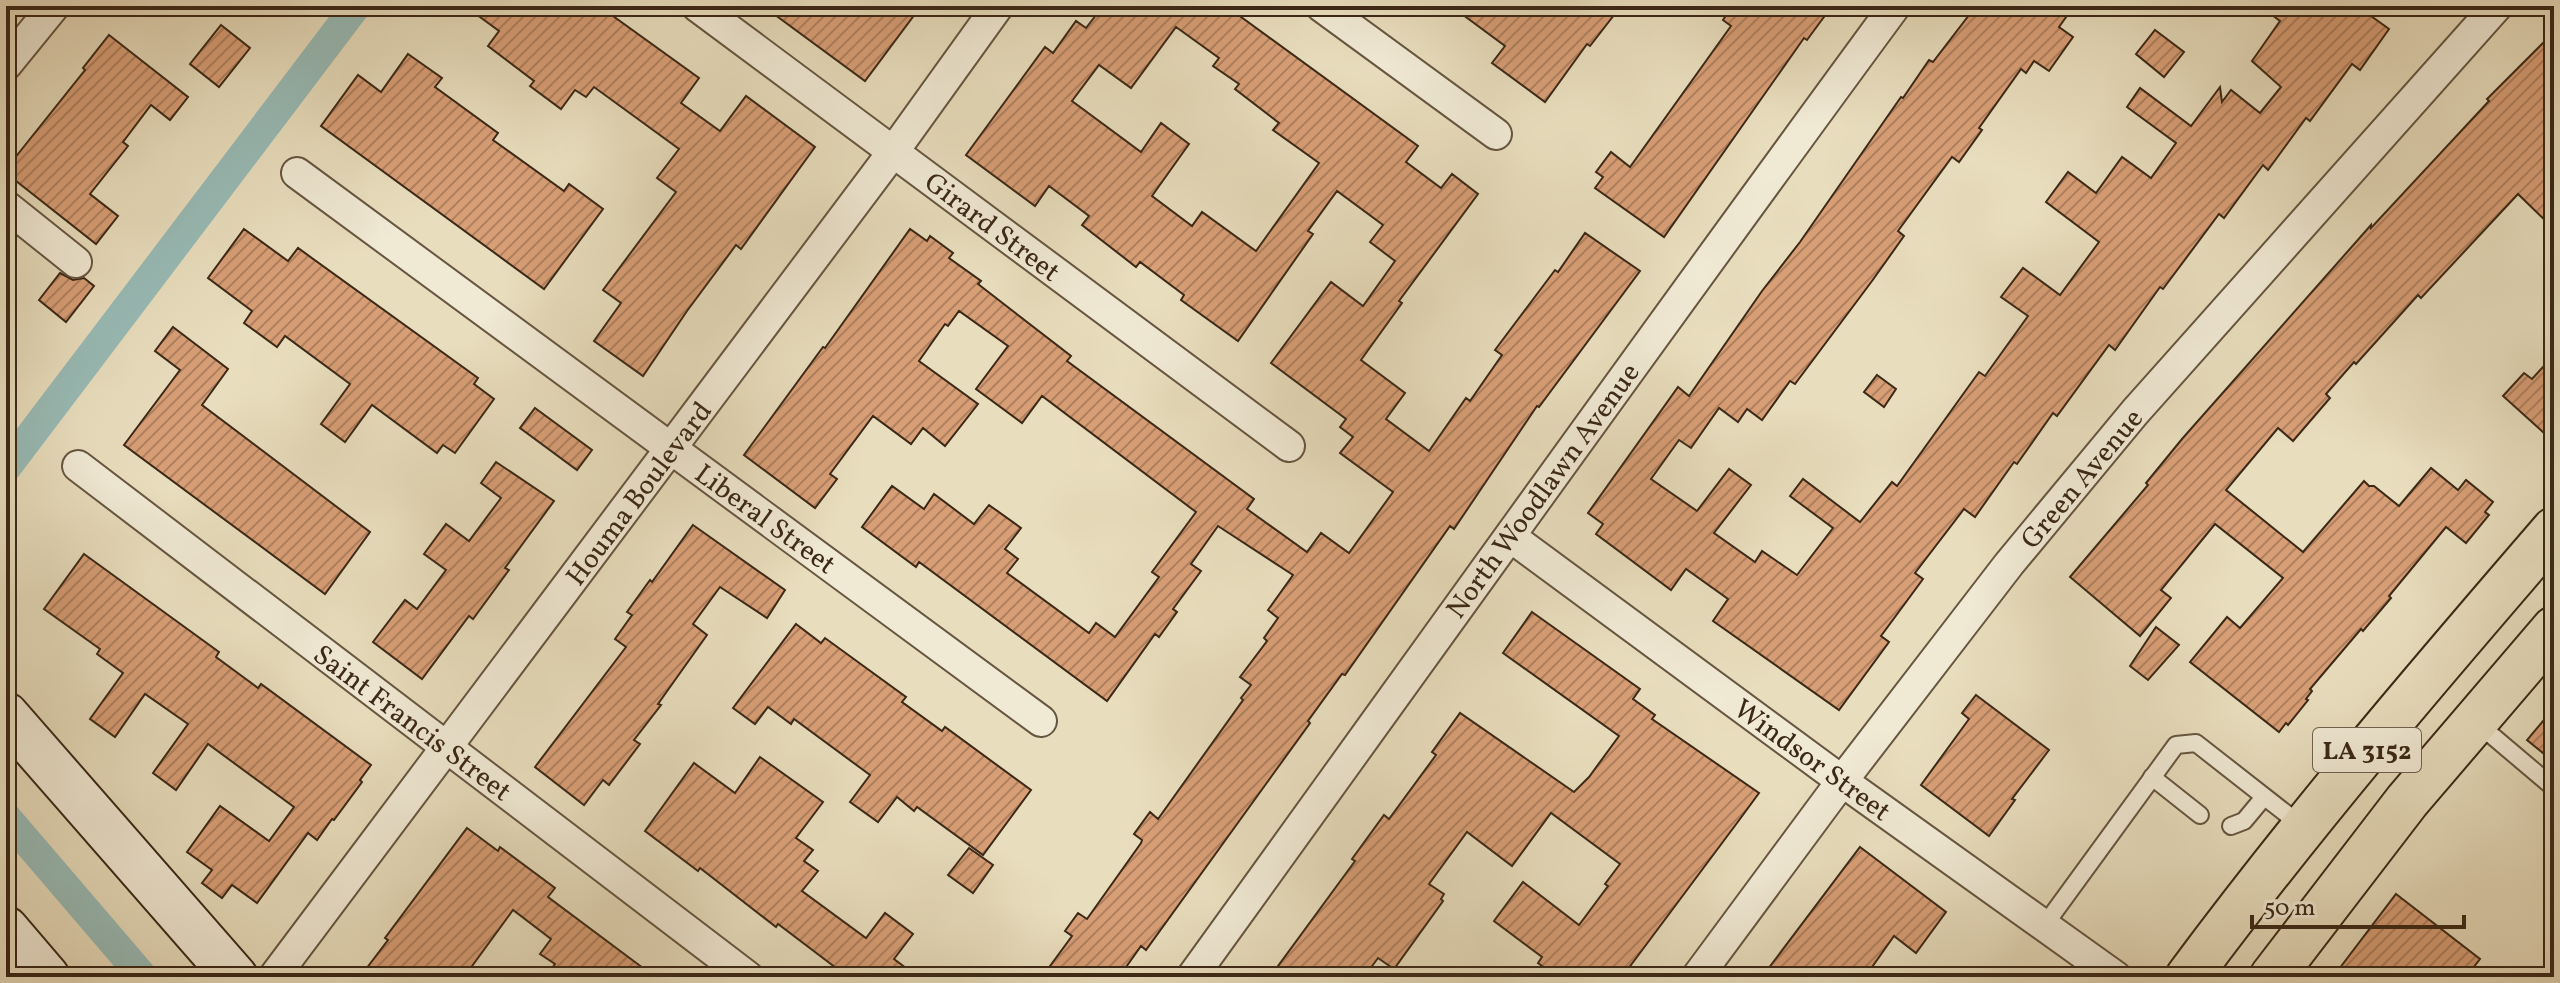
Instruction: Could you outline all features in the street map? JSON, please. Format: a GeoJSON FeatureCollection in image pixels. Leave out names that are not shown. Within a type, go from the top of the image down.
{"type":"FeatureCollection","features":[{"type":"Feature","properties":{"kind":"highway","name":"LA 3152"},"geometry":{"type":"LineString","coordinates":[[2188,977],[2415,691],[2554,530]]}},
{"type":"Feature","properties":{"kind":"highway","name":"LA 3152"},"geometry":{"type":"LineString","coordinates":[[2272,977],[2407,801],[2554,629]]}},
{"type":"Feature","properties":{"kind":"highway"},"geometry":{"type":"LineString","coordinates":[[2224,977],[2249,943],[2242,907]]}},
{"type":"Feature","properties":{"kind":"main road"},"geometry":{"type":"LineString","coordinates":[[6,715],[235,977]]}},
{"type":"Feature","properties":{"kind":"main road"},"geometry":{"type":"LineString","coordinates":[[6,929],[47,977]]}},
{"type":"Feature","properties":{"kind":"street"},"geometry":{"type":"LineString","coordinates":[[6,65],[54,6]]}},
{"type":"Feature","properties":{"kind":"street","name":"Girard Street"},"geometry":{"type":"LineString","coordinates":[[697,6],[1289,446]]}},
{"type":"Feature","properties":{"kind":"street","name":"Houma Boulevard"},"geometry":{"type":"LineString","coordinates":[[274,977],[672,449],[998,6]]}},
{"type":"Feature","properties":{"kind":"street"},"geometry":{"type":"LineString","coordinates":[[1321,6],[1496,134]]}},
{"type":"Feature","properties":{"kind":"street","name":"North Woodlawn Avenue"},"geometry":{"type":"LineString","coordinates":[[1192,977],[1693,280],[1895,6]]}},
{"type":"Feature","properties":{"kind":"street","name":"Green Avenue"},"geometry":{"type":"LineString","coordinates":[[1697,977],[1842,781],[2009,564],[2125,424],[2497,6]]}},
{"type":"Feature","properties":{"kind":"street","name":"Liberal Street"},"geometry":{"type":"LineString","coordinates":[[297,173],[1041,721]]}},
{"type":"Feature","properties":{"kind":"street"},"geometry":{"type":"LineString","coordinates":[[6,206],[76,262]]}},
{"type":"Feature","properties":{"kind":"street","name":"Saint Francis Street"},"geometry":{"type":"LineString","coordinates":[[78,466],[748,977]]}},
{"type":"Feature","properties":{"kind":"street","name":"Windsor Street"},"geometry":{"type":"LineString","coordinates":[[1511,537],[1842,781],[2116,977]]}},
{"type":"Feature","properties":{"kind":"lane"},"geometry":{"type":"LineString","coordinates":[[2475,721],[2554,788]]}},
{"type":"Feature","properties":{"kind":"lane"},"geometry":{"type":"LineString","coordinates":[[2044,926],[2176,745],[2196,743],[2304,828]]}},
{"type":"Feature","properties":{"kind":"lane"},"geometry":{"type":"LineString","coordinates":[[2152,777],[2200,815]]}},
{"type":"Feature","properties":{"kind":"lane"},"geometry":{"type":"LineString","coordinates":[[2231,826],[2244,821],[2264,797]]}},
{"type":"Feature","properties":{"kind":"building"},"geometry":{"type":"Polygon","coordinates":[[[465,6],[599,6],[699,78],[681,103],[720,131],[746,96],[815,147],[741,249],[736,245],[643,376],[594,341],[621,303],[603,290],[676,192],[657,178],[679,149],[594,87],[586,97],[575,90],[561,109],[530,86],[534,81],[488,46],[499,31],[465,6]]]}},
{"type":"Feature","properties":{"kind":"building"},"geometry":{"type":"Polygon","coordinates":[[[763,6],[921,6],[865,81],[763,6]]]}},
{"type":"Feature","properties":{"kind":"building"},"geometry":{"type":"Polygon","coordinates":[[[1103,6],[1226,6],[1418,146],[1406,162],[1441,188],[1452,174],[1478,194],[1399,301],[1402,303],[1361,360],[1405,393],[1386,419],[1429,451],[1466,398],[1470,401],[1502,355],[1495,350],[1585,233],[1640,271],[1537,406],[1454,529],[1450,526],[1345,675],[1342,674],[1146,950],[1141,946],[1119,977],[1042,977],[1072,936],[1065,931],[1078,913],[1087,919],[1141,843],[1142,840],[1134,834],[1150,812],[1158,819],[1243,700],[1241,698],[1251,685],[1240,677],[1267,641],[1264,638],[1278,618],[1268,610],[1293,575],[1218,526],[1191,564],[1201,571],[1173,609],[1177,612],[1159,637],[1155,634],[1107,701],[919,562],[916,567],[862,527],[892,486],[924,509],[934,494],[974,524],[989,505],[1021,528],[1005,549],[1018,559],[1007,573],[1089,633],[1096,623],[1115,637],[1159,577],[1152,572],[1196,512],[1042,396],[1022,423],[976,389],[1008,346],[959,311],[948,326],[945,324],[919,361],[978,404],[945,446],[923,428],[911,444],[873,416],[830,474],[837,479],[815,508],[744,455],[910,229],[927,241],[930,236],[953,253],[949,258],[981,281],[978,284],[1071,356],[1067,361],[1254,499],[1247,509],[1307,552],[1321,533],[1349,553],[1393,492],[1340,453],[1353,437],[1340,427],[1346,419],[1271,363],[1331,282],[1363,306],[1395,261],[1370,242],[1383,225],[1337,191],[1308,231],[1313,234],[1238,341],[1181,300],[1184,295],[1140,262],[1136,267],[1082,225],[1089,216],[1049,186],[1035,206],[966,155],[1045,47],[1053,53],[1076,21],[1086,28],[1103,6]],[[1176,27],[1131,88],[1099,65],[1072,101],[1141,152],[1161,123],[1189,144],[1152,196],[1192,226],[1202,212],[1256,251],[1319,163],[1273,130],[1279,123],[1235,89],[1239,84],[1213,66],[1219,58],[1176,27]]]}},
{"type":"Feature","properties":{"kind":"building"},"geometry":{"type":"Polygon","coordinates":[[[1451,6],[1621,6],[1590,46],[1587,44],[1545,102],[1492,63],[1505,46],[1451,6]]]}},
{"type":"Feature","properties":{"kind":"building"},"geometry":{"type":"Polygon","coordinates":[[[1732,6],[1832,6],[1807,40],[1804,38],[1664,237],[1595,188],[1603,177],[1596,172],[1611,152],[1630,167],[1731,26],[1723,20],[1732,6]]]}},
{"type":"Feature","properties":{"kind":"building"},"geometry":{"type":"Polygon","coordinates":[[[1976,6],[2074,6],[2059,27],[2073,37],[2049,71],[2034,61],[2026,73],[2021,69],[1959,162],[1952,157],[1898,231],[1904,236],[1872,281],[1795,384],[1790,381],[1762,420],[1747,409],[1738,422],[1719,408],[1691,448],[1679,440],[1651,479],[1697,511],[1729,469],[1751,485],[1714,533],[1755,562],[1762,551],[1797,575],[1833,528],[1790,496],[1803,479],[1860,522],[1892,482],[1897,486],[1979,372],[1985,376],[2028,316],[2001,297],[2023,268],[2060,295],[2099,242],[2046,202],[2068,172],[2096,193],[2122,157],[2151,178],[2176,143],[2127,107],[2140,88],[2191,126],[2220,87],[2222,102],[2231,90],[2260,113],[2281,87],[2252,61],[2280,21],[2260,6],[2357,6],[2389,29],[2360,70],[2352,64],[2310,121],[2306,118],[2268,170],[2263,165],[2224,218],[2219,214],[2163,289],[2160,287],[2115,350],[2109,345],[2057,416],[2053,413],[1975,517],[1964,509],[1915,573],[1923,579],[1881,636],[1889,642],[1839,710],[1713,621],[1728,599],[1686,569],[1671,590],[1596,534],[1603,524],[1588,513],[1678,387],[1689,396],[1901,97],[1929,60],[1933,62],[1976,6]]]}},
{"type":"Feature","properties":{"kind":"building"},"geometry":{"type":"Polygon","coordinates":[[[221,25],[250,48],[219,87],[190,64],[221,25]]]}},
{"type":"Feature","properties":{"kind":"building"},"geometry":{"type":"Polygon","coordinates":[[[2155,30],[2184,52],[2164,77],[2136,54],[2155,30]]]}},
{"type":"Feature","properties":{"kind":"building"},"geometry":{"type":"Polygon","coordinates":[[[2554,32],[2554,229],[2518,194],[2421,298],[2418,295],[2356,364],[2354,362],[2326,394],[2330,398],[2293,441],[2278,428],[2226,490],[2303,552],[2364,481],[2399,506],[2431,468],[2458,490],[2466,480],[2493,502],[2485,512],[2489,515],[2466,543],[2446,527],[2389,596],[2391,598],[2310,689],[2308,700],[2279,732],[2190,662],[2227,617],[2240,628],[2283,578],[2215,524],[2161,590],[2171,598],[2140,636],[2070,577],[2148,485],[2146,483],[2182,439],[2371,225],[2371,228],[2489,101],[2487,99],[2554,32]]]}},
{"type":"Feature","properties":{"kind":"building"},"geometry":{"type":"Polygon","coordinates":[[[109,35],[188,97],[170,120],[151,105],[123,142],[128,146],[90,194],[118,216],[96,244],[6,173],[6,169],[109,35]]]}},
{"type":"Feature","properties":{"kind":"building"},"geometry":{"type":"Polygon","coordinates":[[[408,54],[442,78],[435,87],[498,133],[493,140],[564,191],[569,184],[603,209],[544,289],[321,126],[358,75],[381,92],[408,54]]]}},
{"type":"Feature","properties":{"kind":"building"},"geometry":{"type":"Polygon","coordinates":[[[244,229],[288,261],[298,248],[478,378],[474,384],[494,399],[455,453],[443,445],[437,453],[372,405],[345,442],[321,424],[350,384],[285,336],[277,347],[244,323],[252,311],[208,278],[244,229]]]}},
{"type":"Feature","properties":{"kind":"building"},"geometry":{"type":"Polygon","coordinates":[[[60,273],[73,280],[84,278],[94,286],[66,322],[39,300],[60,273]]]}},
{"type":"Feature","properties":{"kind":"building"},"geometry":{"type":"Polygon","coordinates":[[[173,327],[228,369],[202,405],[370,532],[325,594],[124,445],[180,370],[155,351],[173,327]]]}},
{"type":"Feature","properties":{"kind":"building"},"geometry":{"type":"Polygon","coordinates":[[[2554,355],[2554,442],[2503,396],[2524,373],[2532,379],[2554,355]]]}},
{"type":"Feature","properties":{"kind":"building"},"geometry":{"type":"Polygon","coordinates":[[[1877,375],[1896,389],[1884,407],[1864,392],[1877,375]]]}},
{"type":"Feature","properties":{"kind":"building"},"geometry":{"type":"Polygon","coordinates":[[[535,408],[592,450],[577,470],[520,428],[535,408]]]}},
{"type":"Feature","properties":{"kind":"building"},"geometry":{"type":"Polygon","coordinates":[[[496,462],[554,501],[505,568],[509,570],[473,619],[469,616],[422,679],[373,642],[405,600],[417,609],[446,570],[424,554],[446,524],[469,541],[501,498],[481,483],[496,462]]]}},
{"type":"Feature","properties":{"kind":"building"},"geometry":{"type":"Polygon","coordinates":[[[693,525],[785,590],[767,618],[720,587],[693,624],[707,635],[634,740],[640,744],[609,785],[603,780],[584,805],[535,767],[626,647],[615,639],[632,615],[627,612],[693,525]]]}},
{"type":"Feature","properties":{"kind":"building"},"geometry":{"type":"Polygon","coordinates":[[[84,554],[219,652],[216,657],[258,688],[261,684],[371,765],[334,820],[317,840],[308,833],[257,903],[232,885],[222,898],[202,883],[212,870],[187,852],[220,806],[269,841],[294,807],[208,744],[176,790],[153,773],[188,724],[145,694],[115,737],[90,719],[123,673],[97,654],[100,649],[44,609],[84,554]]]}},
{"type":"Feature","properties":{"kind":"building"},"geometry":{"type":"Polygon","coordinates":[[[1532,612],[1640,689],[1633,699],[1655,715],[1652,719],[1759,793],[1622,977],[1557,977],[1538,963],[1542,957],[1494,921],[1523,882],[1579,925],[1620,864],[1551,813],[1512,866],[1467,832],[1429,884],[1444,894],[1443,901],[1394,969],[1378,958],[1364,977],[1270,977],[1355,861],[1352,859],[1384,815],[1389,819],[1436,755],[1432,752],[1460,713],[1574,792],[1619,736],[1503,653],[1532,612]]]}},
{"type":"Feature","properties":{"kind":"building"},"geometry":{"type":"Polygon","coordinates":[[[796,624],[821,643],[825,638],[906,697],[902,702],[942,731],[945,727],[1031,790],[983,855],[917,807],[914,811],[897,797],[878,822],[850,802],[870,775],[794,719],[791,724],[768,707],[755,724],[733,708],[796,624]]]}},
{"type":"Feature","properties":{"kind":"building"},"geometry":{"type":"Polygon","coordinates":[[[2156,627],[2179,645],[2148,680],[2130,666],[2156,627]]]}},
{"type":"Feature","properties":{"kind":"building"},"geometry":{"type":"Polygon","coordinates":[[[1976,695],[2049,750],[1989,836],[1921,785],[1969,719],[1962,713],[1976,695]]]}},
{"type":"Feature","properties":{"kind":"building"},"geometry":{"type":"Polygon","coordinates":[[[2554,708],[2554,762],[2527,740],[2554,708]]]}},
{"type":"Feature","properties":{"kind":"building"},"geometry":{"type":"Polygon","coordinates":[[[760,757],[823,802],[796,838],[813,850],[804,861],[818,871],[802,891],[866,938],[885,913],[913,934],[894,959],[918,977],[848,977],[645,831],[694,763],[735,793],[760,757]]]}},
{"type":"Feature","properties":{"kind":"building"},"geometry":{"type":"Polygon","coordinates":[[[467,828],[498,851],[500,847],[555,888],[548,897],[655,977],[545,977],[555,964],[540,954],[551,939],[513,910],[464,977],[360,977],[388,940],[385,938],[467,828]]]}},
{"type":"Feature","properties":{"kind":"building"},"geometry":{"type":"Polygon","coordinates":[[[1860,847],[1946,912],[1916,953],[1894,936],[1865,977],[1762,977],[1860,847]]]}},
{"type":"Feature","properties":{"kind":"building"},"geometry":{"type":"Polygon","coordinates":[[[969,848],[993,865],[973,893],[948,875],[969,848]]]}},
{"type":"Feature","properties":{"kind":"building"},"geometry":{"type":"Polygon","coordinates":[[[2396,894],[2480,959],[2466,977],[2333,977],[2396,894]]]}},
{"type":"Feature","properties":{"kind":"waterway"},"geometry":{"type":"LineString","coordinates":[[6,468],[356,6]]}},
{"type":"Feature","properties":{"kind":"waterway"},"geometry":{"type":"LineString","coordinates":[[6,817],[143,977]]}}]}
